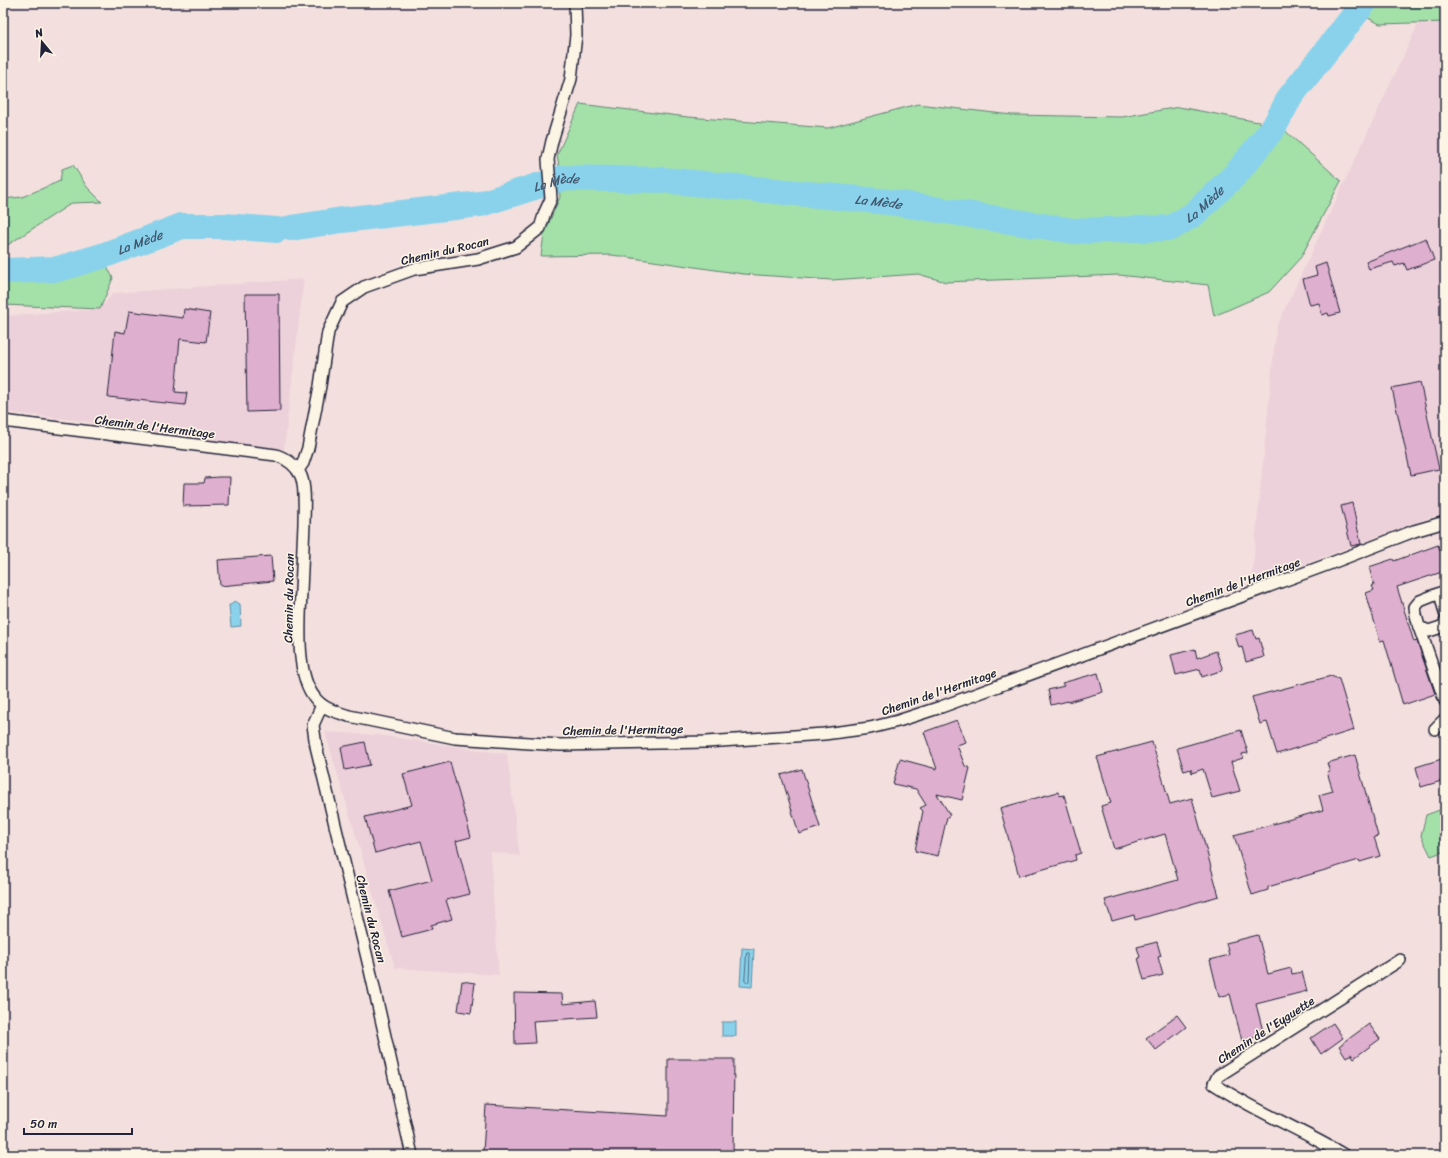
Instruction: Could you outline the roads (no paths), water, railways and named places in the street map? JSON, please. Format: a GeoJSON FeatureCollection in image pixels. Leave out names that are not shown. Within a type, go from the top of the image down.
{"type":"FeatureCollection","features":[{"type":"Feature","properties":{"kind":"street","name":"Chemin du Rocan"},"geometry":{"type":"LineString","coordinates":[[412,1155],[370,970],[316,746],[313,725],[322,705],[314,697],[304,676],[300,639],[304,513],[302,477],[298,470],[303,464],[308,448],[320,386],[328,332],[342,302],[364,287],[414,269],[478,260],[516,247],[540,228],[545,212],[552,199],[548,159],[571,79],[576,35],[575,3]]}},
{"type":"Feature","properties":{"kind":"street","name":"Chemin de l'Hermitage"},"geometry":{"type":"LineString","coordinates":[[3,421],[276,455],[291,462],[298,470]]}},
{"type":"Feature","properties":{"kind":"street","name":"Chemin de l'Hermitage"},"geometry":{"type":"LineString","coordinates":[[322,705],[349,716],[455,738],[560,745],[706,742],[824,734],[870,728],[898,721],[941,707],[1330,564],[1414,531],[1445,522]]}},
{"type":"Feature","properties":{"kind":"street"},"geometry":{"type":"LineString","coordinates":[[1445,613],[1443,592],[1420,601],[1415,607],[1419,627],[1445,701]]}},
{"type":"Feature","properties":{"kind":"street"},"geometry":{"type":"LineString","coordinates":[[1419,627],[1429,632],[1444,626],[1445,622]]}},
{"type":"Feature","properties":{"kind":"street"},"geometry":{"type":"LineString","coordinates":[[1435,730],[1445,719]]}},
{"type":"Feature","properties":{"kind":"street","name":"Chemin de l'Eyguette"},"geometry":{"type":"LineString","coordinates":[[1344,1155],[1214,1084],[1218,1076],[1400,960]]}},
{"type":"Feature","properties":{"kind":"water"},"geometry":{"type":"Polygon","coordinates":[[[234,601],[240,604],[241,626],[231,627],[229,605],[231,605],[234,601]]]}},
{"type":"Feature","properties":{"kind":"water"},"geometry":{"type":"Polygon","coordinates":[[[742,948],[754,949],[752,987],[740,986],[742,948]]]}},
{"type":"Feature","properties":{"kind":"water"},"geometry":{"type":"Polygon","coordinates":[[[722,1022],[736,1022],[736,1036],[722,1036],[722,1022]]]}},
{"type":"Feature","properties":{"kind":"waterway","name":"La Mède"},"geometry":{"type":"LineString","coordinates":[[291,228],[342,220],[480,204],[563,178],[663,180],[889,202],[1074,231],[1171,228],[1194,214],[1236,174],[1274,127],[1290,97],[1364,3]]}},
{"type":"Feature","properties":{"kind":"waterway","name":"La Mède"},"geometry":{"type":"LineString","coordinates":[[3,271],[58,269],[102,256],[182,226],[224,226],[277,230]]}}]}
